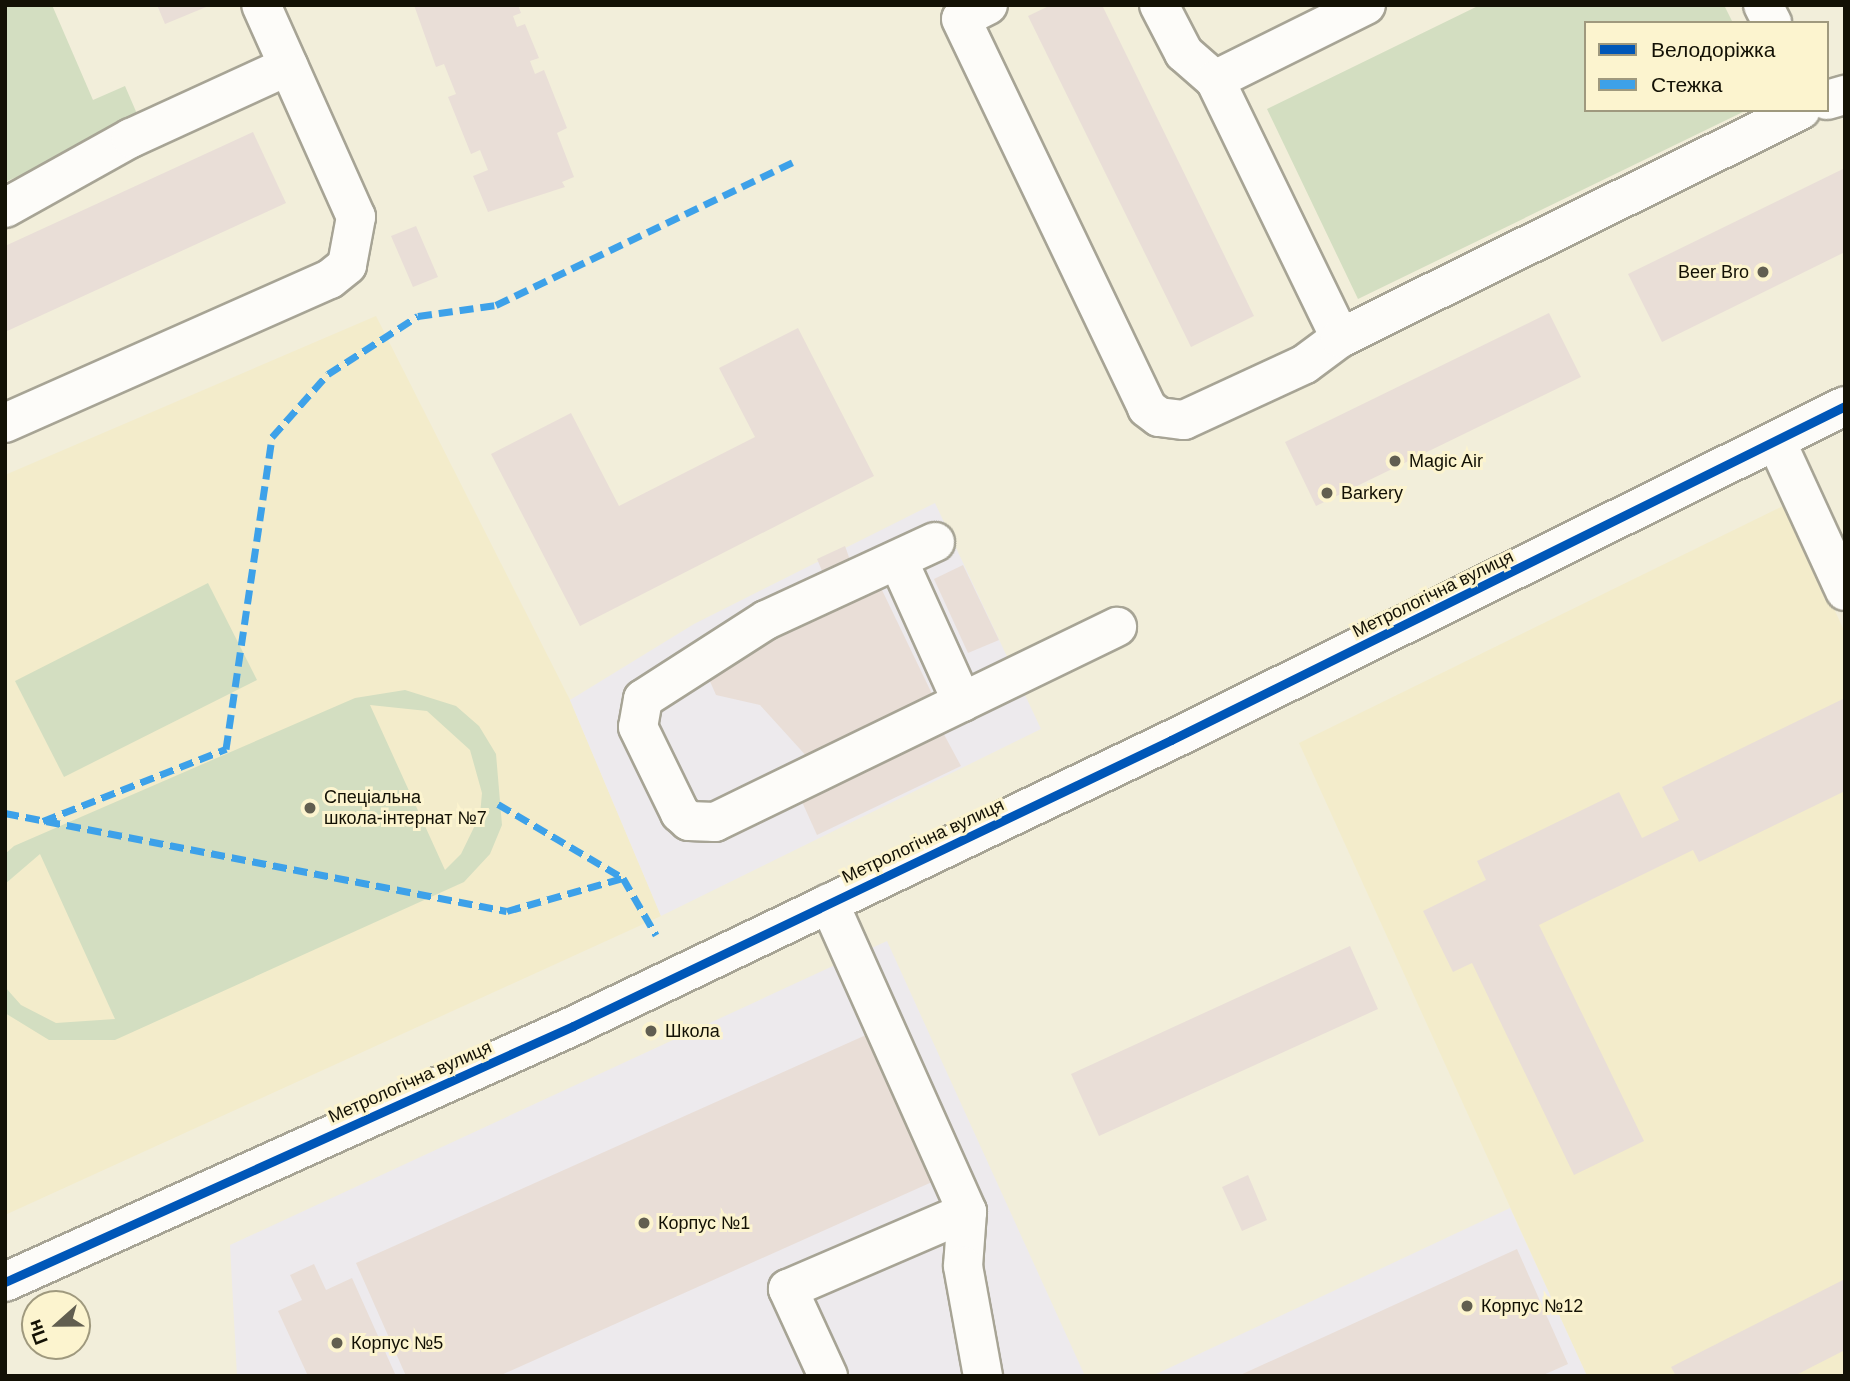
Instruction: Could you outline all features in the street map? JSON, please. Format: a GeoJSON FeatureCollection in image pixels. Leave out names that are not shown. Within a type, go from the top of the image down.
{"type":"FeatureCollection","features":[{"type":"Feature","properties":{"kind":"street"},"geometry":{"type":"LineString","coordinates":[[5,423],[330,279],[347,265],[356,218],[261,5]]}},
{"type":"Feature","properties":{"kind":"street"},"geometry":{"type":"LineString","coordinates":[[1159,5],[1184,53],[1215,80],[1340,338]]}},
{"type":"Feature","properties":{"kind":"street"},"geometry":{"type":"LineString","coordinates":[[1215,80],[1366,5]]}},
{"type":"Feature","properties":{"kind":"street"},"geometry":{"type":"LineString","coordinates":[[1763,5],[1771,21]]}},
{"type":"Feature","properties":{"kind":"street"},"geometry":{"type":"LineString","coordinates":[[968,10],[1147,408],[1159,417],[1184,420],[1305,364],[1340,338],[1797,112]]}},
{"type":"Feature","properties":{"kind":"street"},"geometry":{"type":"LineString","coordinates":[[5,208],[131,138],[288,66]]}},
{"type":"Feature","properties":{"kind":"street","name":"Метрологічна вулиця"},"geometry":{"type":"LineString","coordinates":[[5,1282],[829,903],[1845,406]]}},
{"type":"Feature","properties":{"kind":"street"},"geometry":{"type":"LineString","coordinates":[[1776,441],[1845,591]]}},
{"type":"Feature","properties":{"kind":"street"},"geometry":{"type":"LineString","coordinates":[[934,542],[766,620],[653,688],[643,699],[638,726],[680,813],[703,824],[1117,627]]}},
{"type":"Feature","properties":{"kind":"street"},"geometry":{"type":"LineString","coordinates":[[898,560],[962,702]]}},
{"type":"Feature","properties":{"kind":"street"},"geometry":{"type":"LineString","coordinates":[[829,903],[967,1212],[963,1266],[983,1376]]}},
{"type":"Feature","properties":{"kind":"street"},"geometry":{"type":"LineString","coordinates":[[828,1376],[788,1289],[967,1212]]}},
{"type":"Feature","properties":{"kind":"shaded area","name":"Спеціальна школа-інтернат №7"},"geometry":{"type":"Polygon","coordinates":[[[376,316],[570,700],[661,916],[5,1215],[5,475],[376,316]]]}},
{"type":"Feature","properties":{"kind":"shaded area"},"geometry":{"type":"Polygon","coordinates":[[[935,503],[1041,729],[661,916],[570,700],[694,624],[935,503]]]}},
{"type":"Feature","properties":{"kind":"shaded area"},"geometry":{"type":"Polygon","coordinates":[[[1787,504],[1845,633],[1845,1376],[1587,1376],[1299,743],[1787,504]]]}},
{"type":"Feature","properties":{"kind":"shaded area"},"geometry":{"type":"Polygon","coordinates":[[[887,941],[1085,1376],[237,1376],[230,1245],[887,941]]]}},
{"type":"Feature","properties":{"kind":"shaded area"},"geometry":{"type":"Polygon","coordinates":[[[1510,1208],[1587,1376],[1152,1376],[1510,1208]]]}},
{"type":"Feature","properties":{"kind":"green space"},"geometry":{"type":"Polygon","coordinates":[[[5,5],[52,5],[93,100],[125,86],[141,123],[5,182],[5,5]]]}},
{"type":"Feature","properties":{"kind":"green space"},"geometry":{"type":"Polygon","coordinates":[[[1480,5],[1724,5],[1732,21],[1584,21],[1584,112],[1743,112],[1358,299],[1267,109],[1480,5]]]}},
{"type":"Feature","properties":{"kind":"green space"},"geometry":{"type":"Polygon","coordinates":[[[208,583],[257,680],[64,777],[15,681],[208,583]]]}},
{"type":"Feature","properties":{"kind":"green space"},"geometry":{"type":"Polygon","coordinates":[[[405,690],[456,706],[479,726],[496,754],[502,825],[490,854],[464,882],[115,1040],[49,1040],[5,1013],[5,987],[21,1005],[56,1023],[115,1019],[40,854],[5,884],[5,854],[14,846],[355,698],[405,690]],[[370,705],[445,870],[461,854],[480,815],[482,793],[470,750],[427,711],[370,705]]]}},
{"type":"Feature","properties":{"kind":"building"},"geometry":{"type":"Polygon","coordinates":[[[157,5],[211,5],[165,24],[157,5]]]}},
{"type":"Feature","properties":{"kind":"building"},"geometry":{"type":"Polygon","coordinates":[[[414,5],[518,5],[521,13],[513,16],[517,27],[525,24],[539,58],[530,61],[535,74],[544,70],[567,128],[557,133],[574,177],[562,182],[565,187],[488,212],[473,176],[488,170],[480,150],[471,154],[448,97],[456,94],[444,64],[436,67],[414,5]]]}},
{"type":"Feature","properties":{"kind":"building"},"geometry":{"type":"Polygon","coordinates":[[[1051,5],[1102,5],[1254,316],[1191,347],[1028,16],[1051,5]]]}},
{"type":"Feature","properties":{"kind":"building"},"geometry":{"type":"Polygon","coordinates":[[[253,132],[286,203],[5,332],[5,246],[253,132]]]}},
{"type":"Feature","properties":{"kind":"building"},"geometry":{"type":"Polygon","coordinates":[[[1845,168],[1845,252],[1662,342],[1628,274],[1845,168]]]}},
{"type":"Feature","properties":{"kind":"building"},"geometry":{"type":"Polygon","coordinates":[[[416,226],[438,277],[413,287],[391,236],[416,226]]]}},
{"type":"Feature","properties":{"kind":"building"},"geometry":{"type":"Polygon","coordinates":[[[1549,313],[1581,377],[1316,506],[1285,442],[1549,313]]]}},
{"type":"Feature","properties":{"kind":"building"},"geometry":{"type":"Polygon","coordinates":[[[798,328],[874,476],[580,626],[491,454],[571,413],[619,506],[755,437],[719,368],[798,328]]]}},
{"type":"Feature","properties":{"kind":"building"},"geometry":{"type":"Polygon","coordinates":[[[845,546],[850,560],[823,573],[817,559],[845,546]]]}},
{"type":"Feature","properties":{"kind":"building"},"geometry":{"type":"Polygon","coordinates":[[[963,565],[999,640],[968,653],[934,579],[963,565]]]}},
{"type":"Feature","properties":{"kind":"building"},"geometry":{"type":"Polygon","coordinates":[[[881,588],[934,698],[809,759],[760,705],[716,695],[705,670],[881,588]]]}},
{"type":"Feature","properties":{"kind":"building"},"geometry":{"type":"Polygon","coordinates":[[[1845,698],[1845,791],[1699,862],[1693,850],[1539,925],[1644,1141],[1574,1175],[1472,963],[1453,972],[1423,911],[1486,880],[1477,861],[1619,792],[1642,838],[1679,820],[1662,787],[1845,698]]]}},
{"type":"Feature","properties":{"kind":"building"},"geometry":{"type":"Polygon","coordinates":[[[940,727],[961,766],[817,835],[798,793],[940,727]]]}},
{"type":"Feature","properties":{"kind":"building"},"geometry":{"type":"Polygon","coordinates":[[[1350,946],[1378,1009],[1099,1136],[1071,1074],[1350,946]]]}},
{"type":"Feature","properties":{"kind":"building","name":"Корпус №1"},"geometry":{"type":"Polygon","coordinates":[[[866,1035],[932,1182],[499,1376],[406,1376],[356,1263],[866,1035]]]}},
{"type":"Feature","properties":{"kind":"building"},"geometry":{"type":"Polygon","coordinates":[[[1248,1175],[1267,1220],[1242,1231],[1222,1187],[1248,1175]]]}},
{"type":"Feature","properties":{"kind":"building","name":"Корпус №12"},"geometry":{"type":"Polygon","coordinates":[[[1517,1249],[1568,1364],[1541,1376],[1238,1376],[1517,1249]]]}},
{"type":"Feature","properties":{"kind":"building","name":"Корпус №5"},"geometry":{"type":"Polygon","coordinates":[[[314,1264],[326,1290],[352,1278],[396,1376],[308,1376],[278,1311],[302,1300],[290,1275],[314,1264]]]}},
{"type":"Feature","properties":{"kind":"building"},"geometry":{"type":"Polygon","coordinates":[[[1845,1279],[1845,1350],[1794,1376],[1676,1376],[1671,1367],[1845,1279]]]}},
{"type":"Feature","properties":{"kind":"marked path"},"geometry":{"type":"LineString","coordinates":[[43,821],[226,749],[272,437],[328,374],[418,316],[496,305],[797,160]]}},
{"type":"Feature","properties":{"kind":"marked path"},"geometry":{"type":"LineString","coordinates":[[498,804],[623,878],[656,935]]}},
{"type":"Feature","properties":{"kind":"marked path"},"geometry":{"type":"LineString","coordinates":[[5,813],[507,911],[623,878]]}},
{"type":"Feature","properties":{"kind":"cycle path"},"geometry":{"type":"LineString","coordinates":[[5,1282],[573,1026],[1171,740],[1845,406]]}},
{"type":"Feature","properties":{"kind":"place","name":"Beer Bro"},"geometry":{"type":"Point","coordinates":[1763,272]}},
{"type":"Feature","properties":{"kind":"place","name":"Magic Air"},"geometry":{"type":"Point","coordinates":[1395,461]}},
{"type":"Feature","properties":{"kind":"place","name":"Barkery"},"geometry":{"type":"Point","coordinates":[1327,493]}},
{"type":"Feature","properties":{"kind":"place","name":"Спеціальна школа-інтернат №7"},"geometry":{"type":"Point","coordinates":[310,808]}},
{"type":"Feature","properties":{"kind":"place","name":"Школа"},"geometry":{"type":"Point","coordinates":[651,1031]}},
{"type":"Feature","properties":{"kind":"place","name":"Корпус №1"},"geometry":{"type":"Point","coordinates":[644,1223]}},
{"type":"Feature","properties":{"kind":"place","name":"Корпус №12"},"geometry":{"type":"Point","coordinates":[1467,1306]}},
{"type":"Feature","properties":{"kind":"place","name":"Корпус №5"},"geometry":{"type":"Point","coordinates":[337,1343]}}]}
